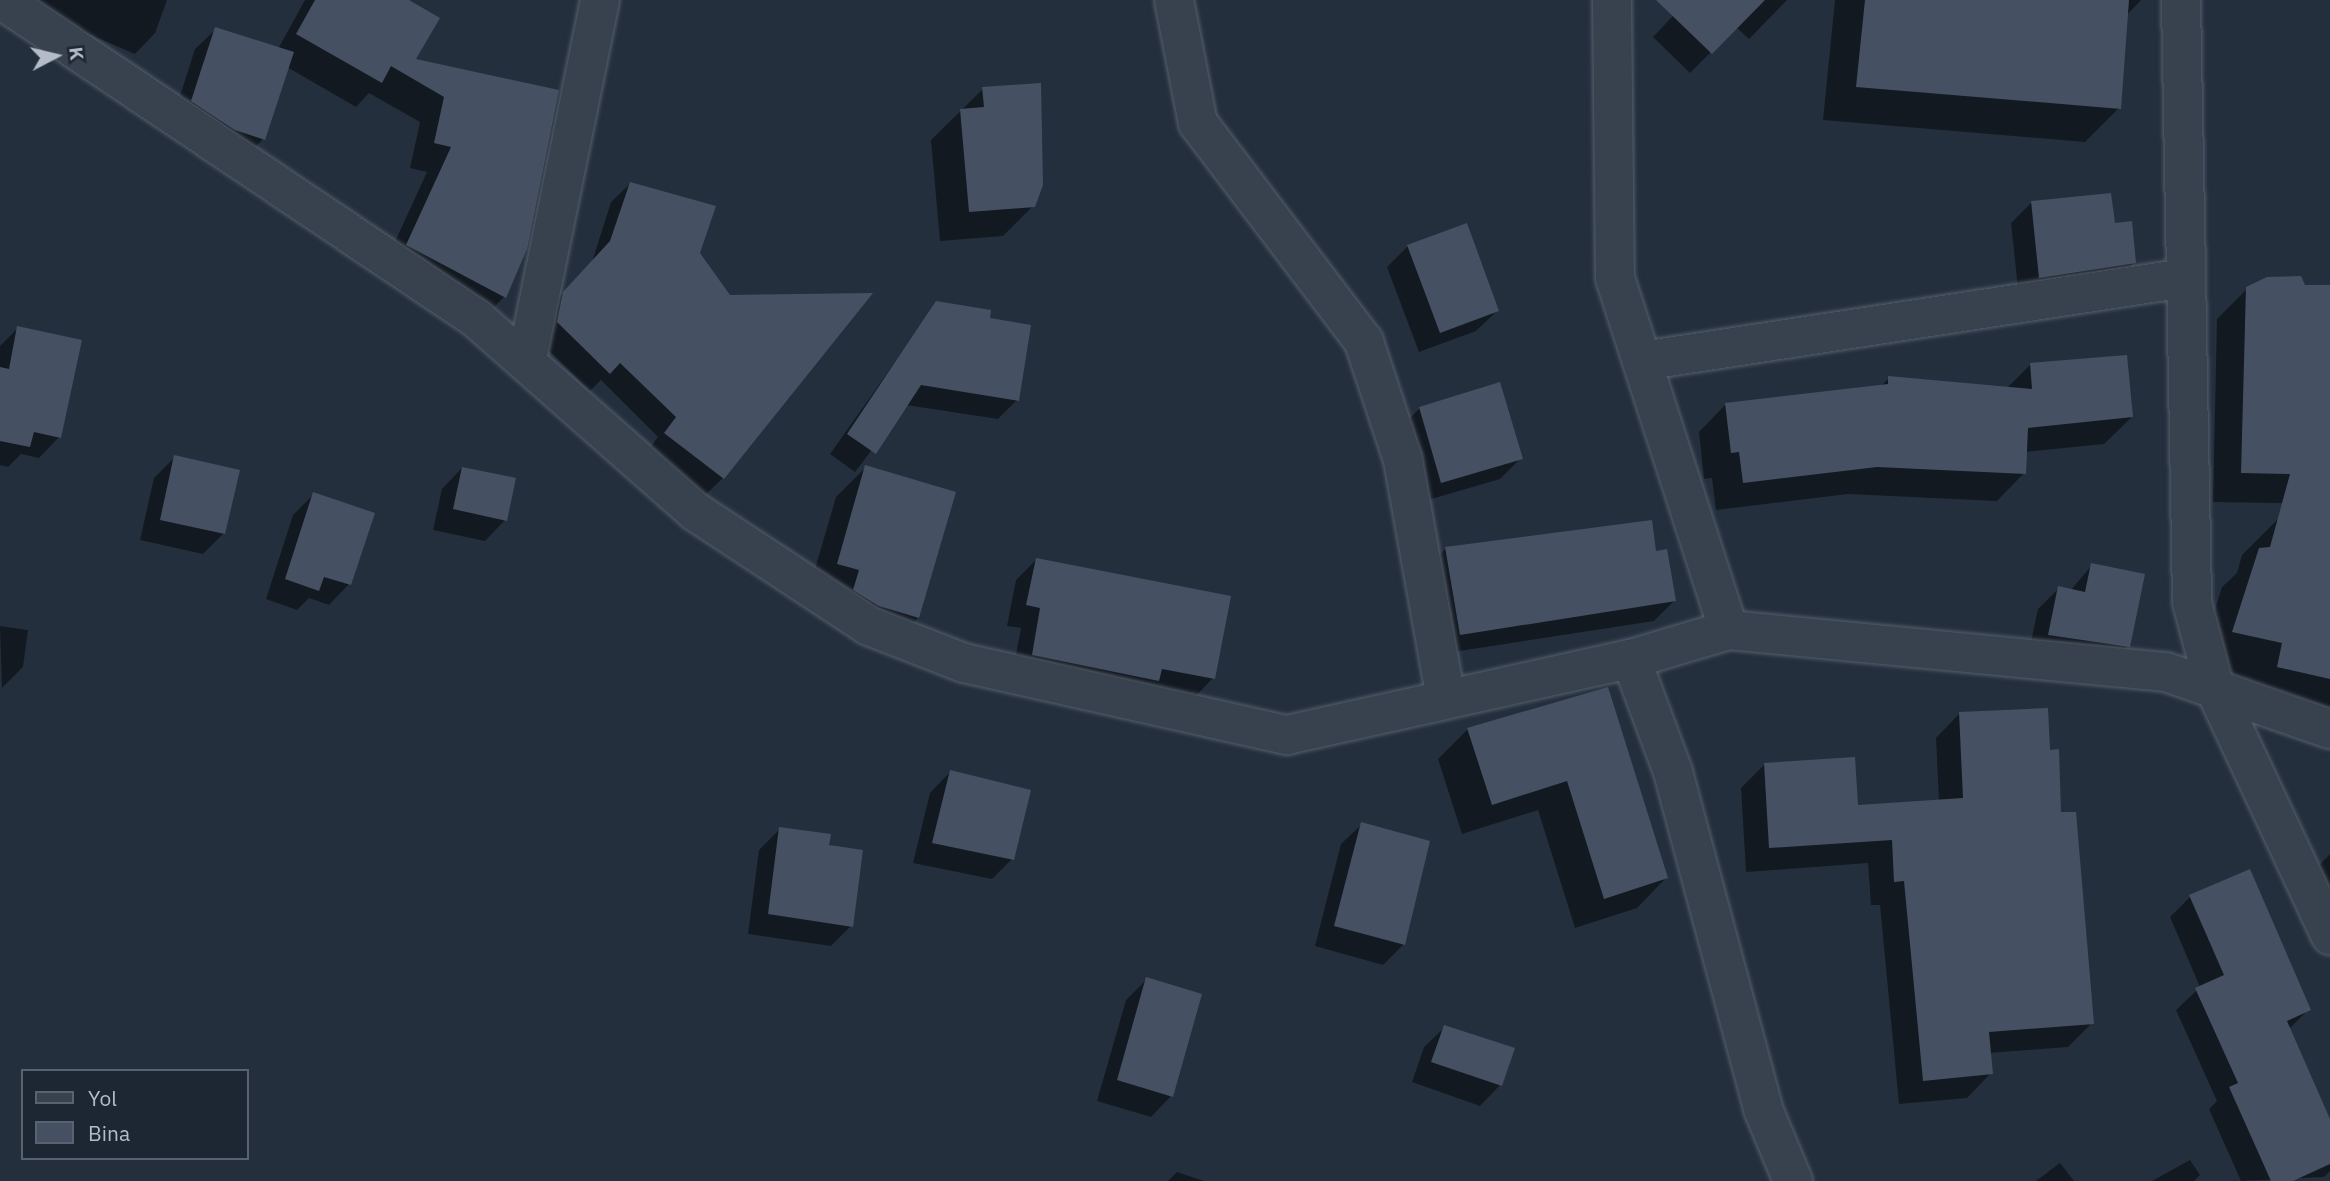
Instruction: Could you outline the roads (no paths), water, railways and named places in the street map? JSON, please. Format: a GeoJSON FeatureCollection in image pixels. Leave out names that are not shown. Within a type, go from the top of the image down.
{"type":"FeatureCollection","features":[{"type":"Feature","properties":{"kind":"street"},"geometry":{"type":"LineString","coordinates":[[2,0],[477,319],[527,359],[696,512],[869,626],[964,663],[1287,735],[1631,659],[1729,631],[2166,672],[2330,729]]}},
{"type":"Feature","properties":{"kind":"street"},"geometry":{"type":"LineString","coordinates":[[527,359],[600,0]]}},
{"type":"Feature","properties":{"kind":"street"},"geometry":{"type":"LineString","coordinates":[[1174,0],[1198,123],[1364,342],[1403,460],[1446,698]]}},
{"type":"Feature","properties":{"kind":"street"},"geometry":{"type":"LineString","coordinates":[[1612,0],[1615,278],[1729,631]]}},
{"type":"Feature","properties":{"kind":"street"},"geometry":{"type":"LineString","coordinates":[[2181,0],[2192,602],[2215,690],[2330,935]]}},
{"type":"Feature","properties":{"kind":"street"},"geometry":{"type":"LineString","coordinates":[[1642,361],[2185,278]]}},
{"type":"Feature","properties":{"kind":"street"},"geometry":{"type":"LineString","coordinates":[[1631,659],[1673,772],[1763,1109],[1793,1181]]}}]}
